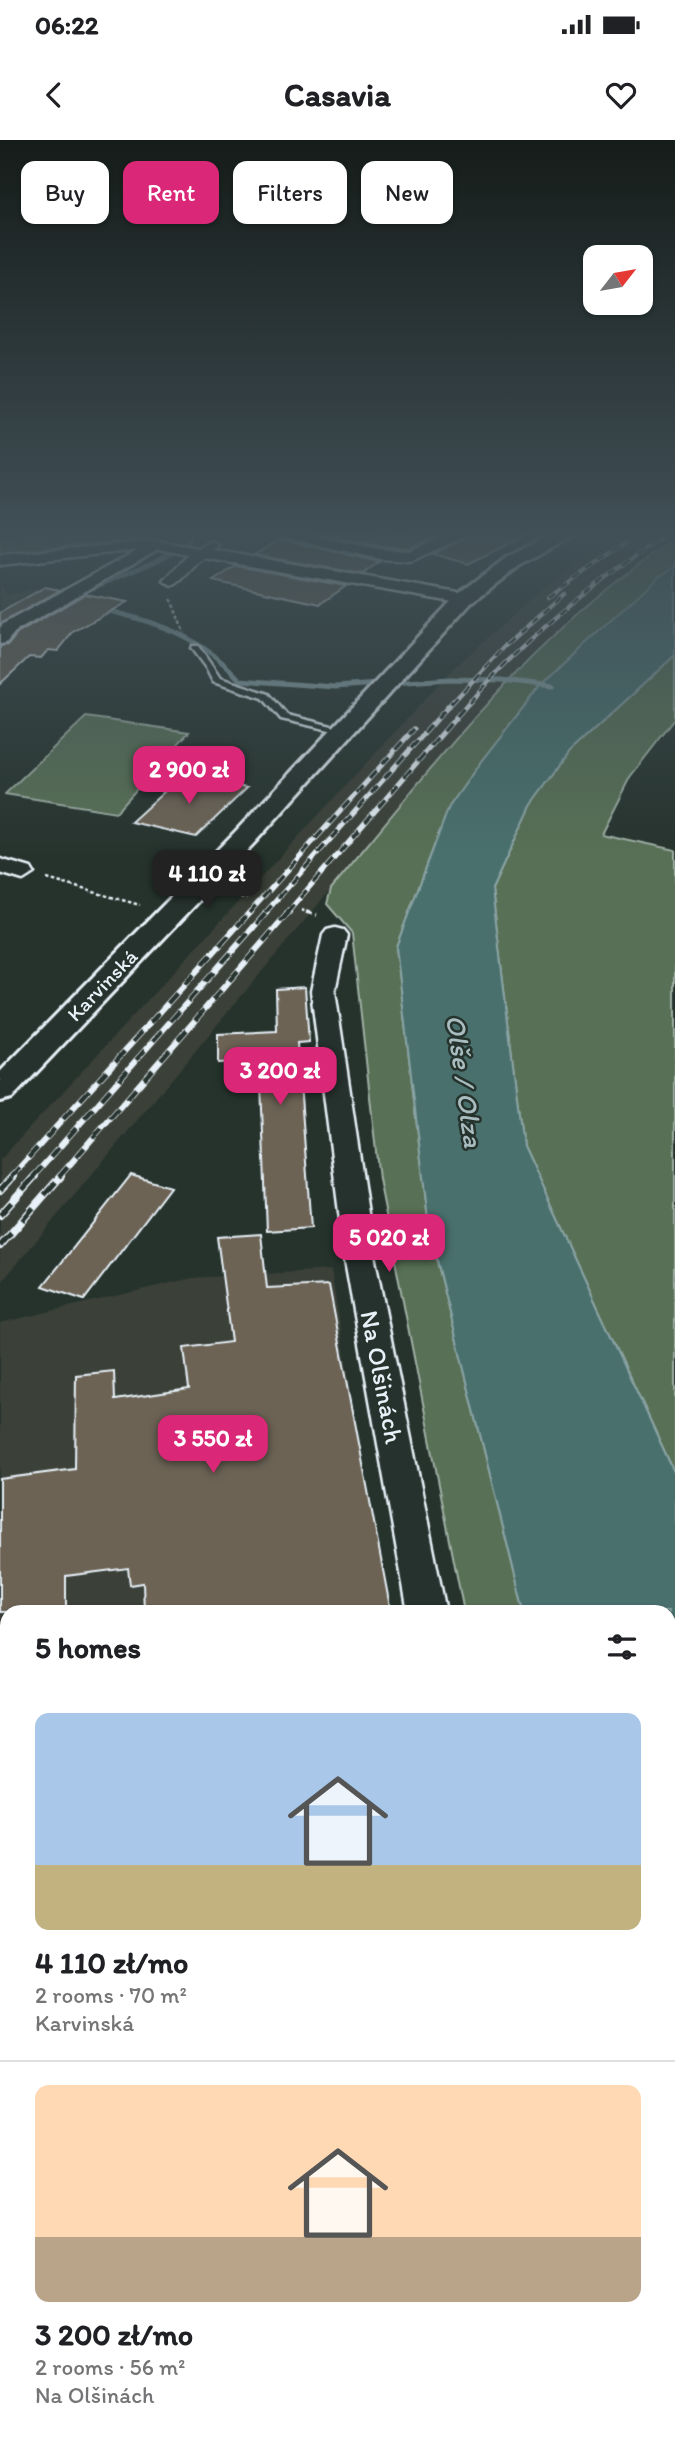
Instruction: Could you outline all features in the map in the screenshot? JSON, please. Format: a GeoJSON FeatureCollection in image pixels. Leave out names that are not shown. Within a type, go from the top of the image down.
{"type":"FeatureCollection","features":[{"type":"Feature","properties":{"kind":"main road","name":"Karvinská"},"geometry":{"type":"LineString","coordinates":[[0,1091],[425,642]]}},
{"type":"Feature","properties":{"kind":"street"},"geometry":{"type":"LineString","coordinates":[[0,866],[23,873]]}},
{"type":"Feature","properties":{"kind":"street","name":"Na Olšinách"},"geometry":{"type":"LineString","coordinates":[[335,935],[323,991],[324,1005],[360,1260],[426,1605]]}},
{"type":"Feature","properties":{"kind":"lane"},"geometry":{"type":"LineString","coordinates":[[195,648],[210,667],[216,680],[266,696],[284,717],[343,730]]}},
{"type":"Feature","properties":{"kind":"path"},"geometry":{"type":"LineString","coordinates":[[23,873],[171,913]]}},
{"type":"Feature","properties":{"kind":"shaded area"},"geometry":{"type":"Polygon","coordinates":[[[483,642],[547,642],[481,710],[0,1284],[0,1160],[455,667],[483,642]]]}},
{"type":"Feature","properties":{"kind":"shaded area"},"geometry":{"type":"Polygon","coordinates":[[[331,1270],[386,1605],[0,1605],[0,1323],[192,1278],[331,1270]]]}},
{"type":"Feature","properties":{"kind":"green space"},"geometry":{"type":"Polygon","coordinates":[[[548,642],[588,642],[541,685],[449,807],[396,947],[429,1228],[522,1605],[463,1605],[379,1179],[352,933],[327,904],[331,889],[449,746],[548,642]]]}},
{"type":"Feature","properties":{"kind":"green space"},"geometry":{"type":"Polygon","coordinates":[[[675,655],[675,719],[630,777],[601,834],[675,850],[675,1474],[523,1146],[492,889],[531,805],[569,753],[675,655]]]}},
{"type":"Feature","properties":{"kind":"green space"},"geometry":{"type":"Polygon","coordinates":[[[86,717],[189,732],[116,812],[5,794],[86,717]]]}},
{"type":"Feature","properties":{"kind":"water","name":"Olše / Olza"},"geometry":{"type":"Polygon","coordinates":[[[588,642],[675,642],[675,655],[569,753],[531,805],[492,889],[523,1146],[675,1474],[675,1605],[522,1605],[429,1228],[396,947],[449,807],[541,685],[588,642]]]}},
{"type":"Feature","properties":{"kind":"building"},"geometry":{"type":"Polygon","coordinates":[[[11,642],[65,642],[58,651],[48,650],[41,658],[29,657],[0,684],[0,646],[11,642]]]}},
{"type":"Feature","properties":{"kind":"building"},"geometry":{"type":"Polygon","coordinates":[[[189,776],[247,788],[196,837],[131,822],[178,779],[185,780],[189,776]]]}},
{"type":"Feature","properties":{"kind":"building"},"geometry":{"type":"Polygon","coordinates":[[[305,987],[309,1042],[297,1043],[311,1228],[267,1231],[260,1061],[218,1063],[218,1034],[277,1031],[276,989],[305,987]]]}},
{"type":"Feature","properties":{"kind":"building"},"geometry":{"type":"Polygon","coordinates":[[[131,1175],[170,1187],[84,1300],[43,1286],[131,1175]]]}},
{"type":"Feature","properties":{"kind":"building"},"geometry":{"type":"Polygon","coordinates":[[[261,1234],[267,1288],[329,1285],[390,1605],[144,1605],[143,1583],[130,1585],[128,1568],[66,1576],[66,1605],[0,1605],[0,1479],[75,1469],[76,1375],[114,1371],[115,1400],[189,1389],[184,1348],[231,1342],[217,1237],[261,1234]]]}},
{"type":"Feature","properties":{"kind":"waterway"},"geometry":{"type":"LineString","coordinates":[[193,642],[222,662],[240,680],[335,687],[450,679],[502,680],[553,686]]}},
{"type":"Feature","properties":{"kind":"railway"},"geometry":{"type":"LineString","coordinates":[[452,703],[510,642]]}},
{"type":"Feature","properties":{"kind":"railway"},"geometry":{"type":"LineString","coordinates":[[469,703],[529,642]]}},
{"type":"Feature","properties":{"kind":"railway"},"geometry":{"type":"LineString","coordinates":[[265,913],[453,701]]}},
{"type":"Feature","properties":{"kind":"railway"},"geometry":{"type":"LineString","coordinates":[[287,913],[470,701]]}},
{"type":"Feature","properties":{"kind":"railway"},"geometry":{"type":"LineString","coordinates":[[249,913],[414,729]]}},
{"type":"Feature","properties":{"kind":"railway"},"geometry":{"type":"LineString","coordinates":[[11,1177],[250,912]]}},
{"type":"Feature","properties":{"kind":"railway"},"geometry":{"type":"LineString","coordinates":[[33,1177],[267,912]]}},
{"type":"Feature","properties":{"kind":"railway"},"geometry":{"type":"LineString","coordinates":[[59,1177],[289,912]]}},
{"type":"Feature","properties":{"kind":"railway"},"geometry":{"type":"LineString","coordinates":[[0,1190],[13,1176]]}},
{"type":"Feature","properties":{"kind":"railway"},"geometry":{"type":"LineString","coordinates":[[0,1215],[35,1176]]}},
{"type":"Feature","properties":{"kind":"railway"},"geometry":{"type":"LineString","coordinates":[[0,1246],[61,1176]]}}]}
